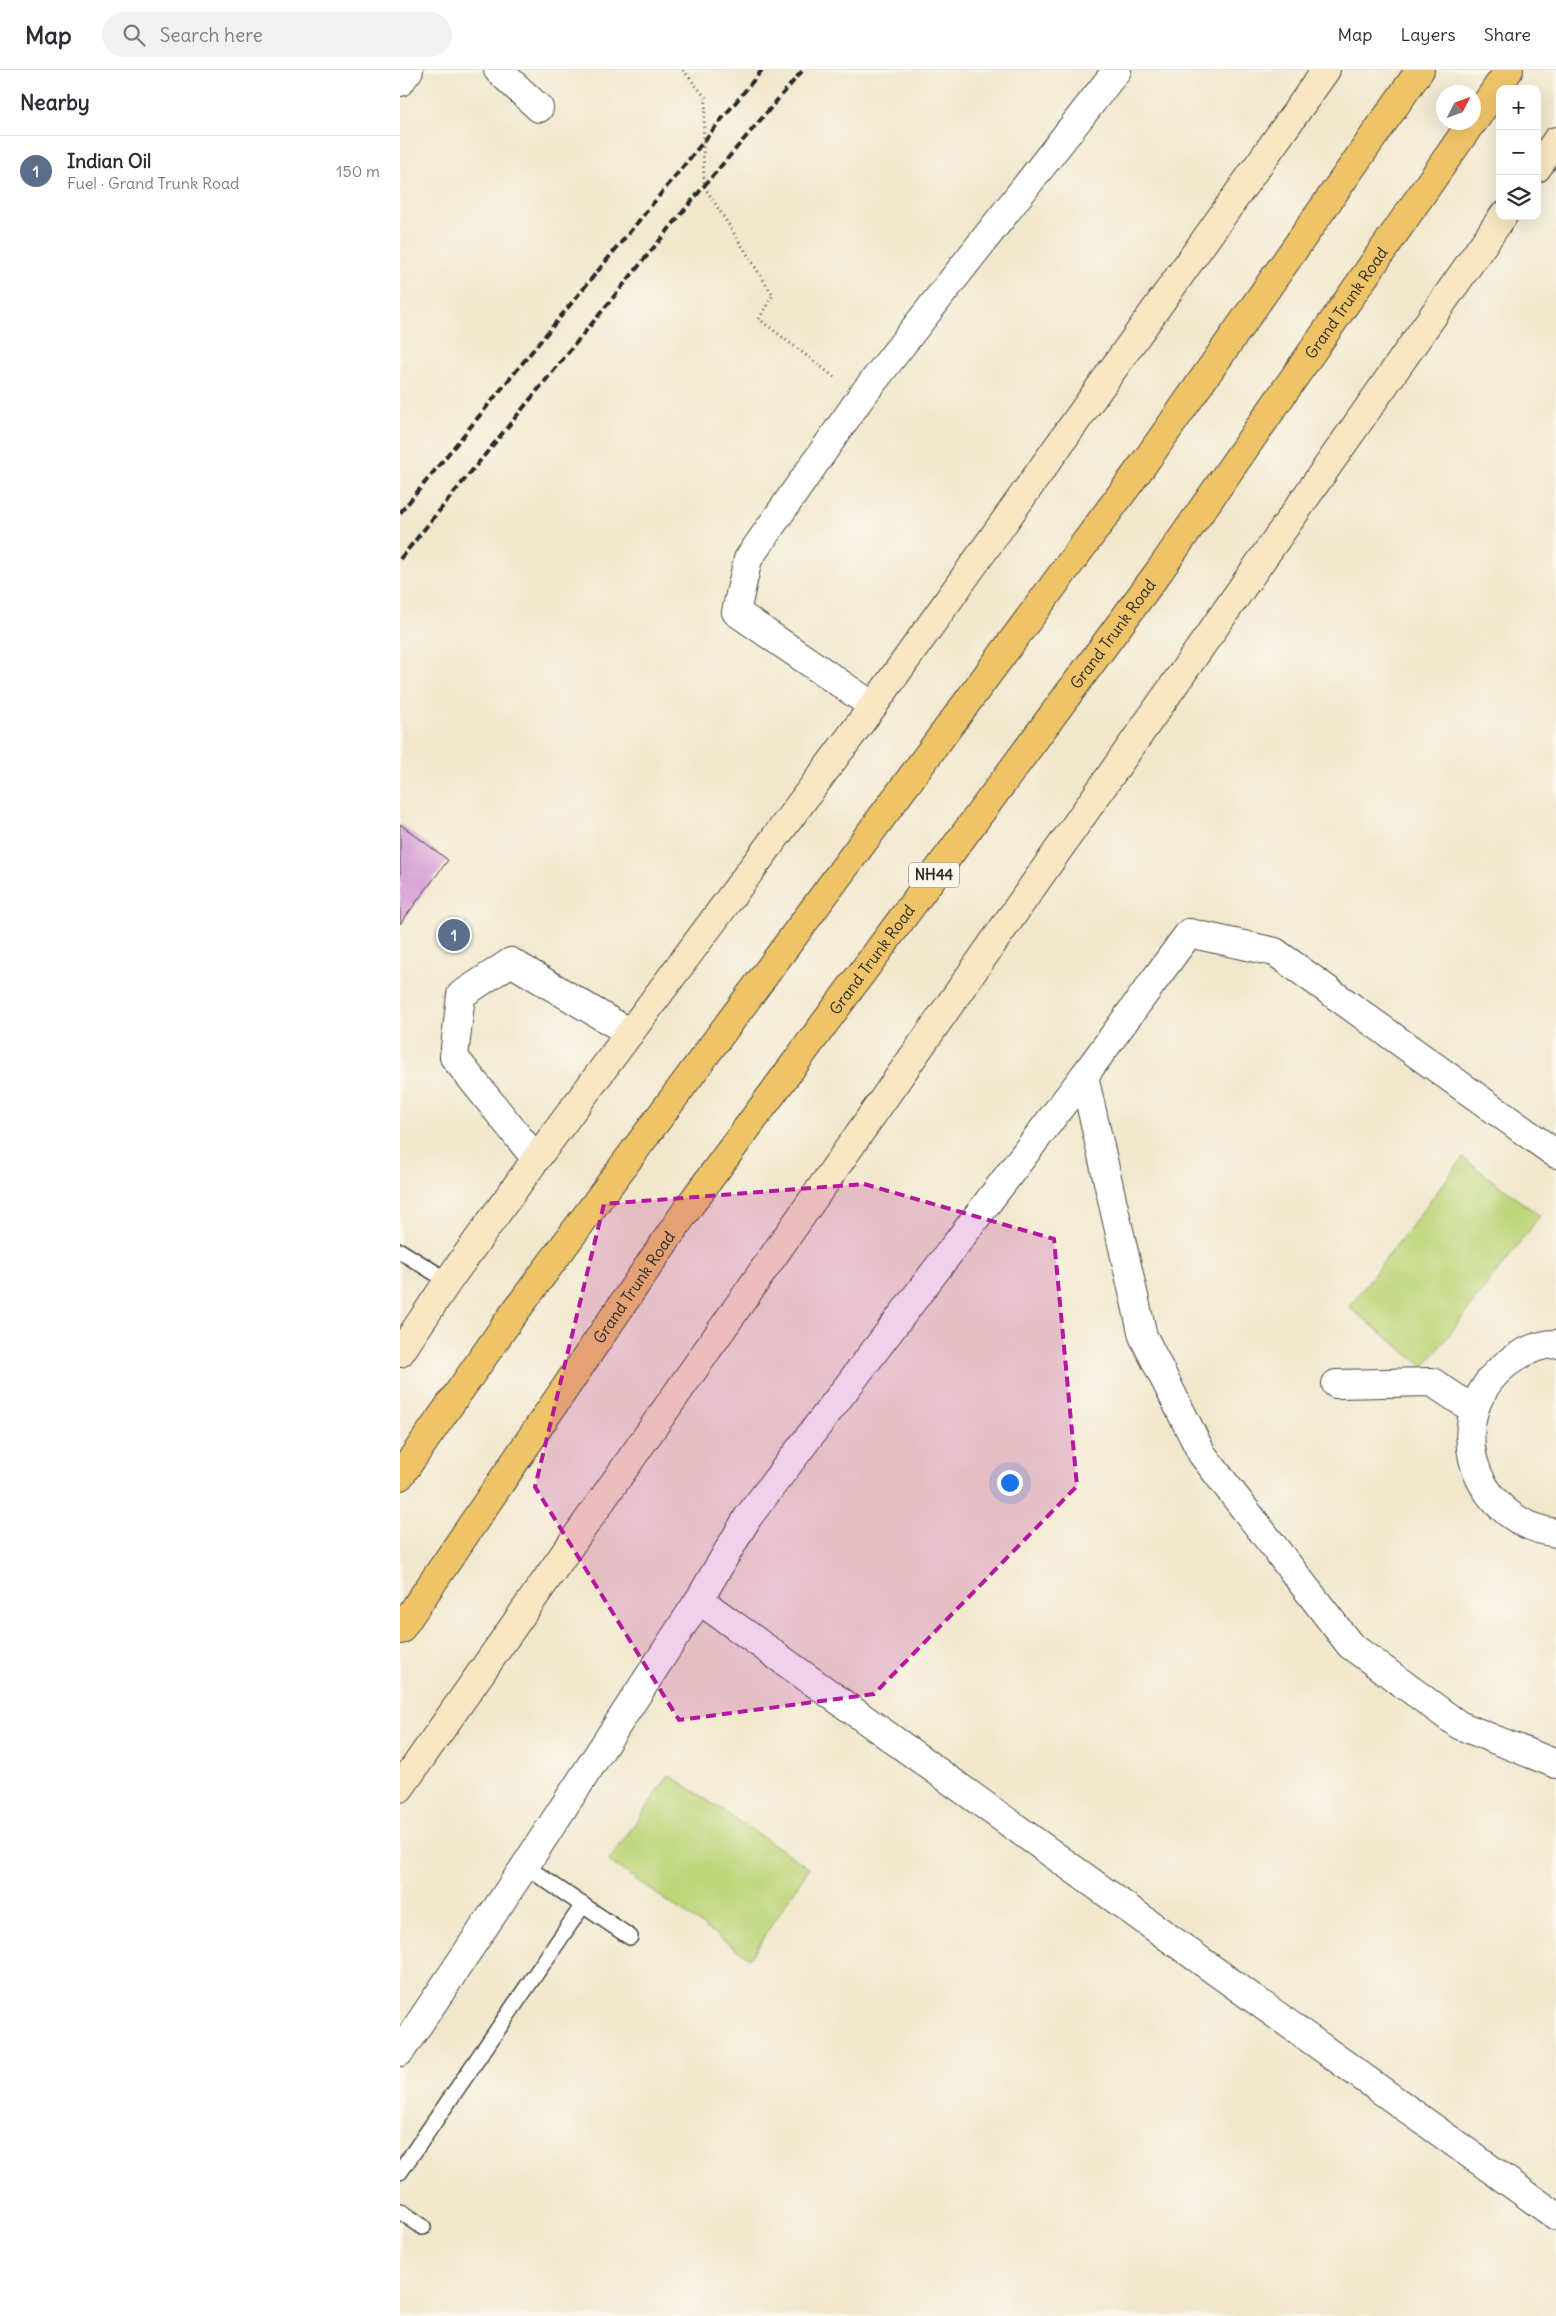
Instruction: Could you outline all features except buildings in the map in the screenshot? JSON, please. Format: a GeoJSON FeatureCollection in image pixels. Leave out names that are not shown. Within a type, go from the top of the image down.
{"type":"FeatureCollection","features":[{"type":"Feature","properties":{"kind":"highway"},"geometry":{"type":"LineString","coordinates":[[400,1476],[509,1320],[1146,462],[1420,70]]}},
{"type":"Feature","properties":{"kind":"highway","name":"Grand Trunk Road"},"geometry":{"type":"LineString","coordinates":[[1481,110],[1508,70]]}},
{"type":"Feature","properties":{"kind":"highway","name":"Grand Trunk Road"},"geometry":{"type":"LineString","coordinates":[[400,1630],[690,1205],[1160,570],[1467,130]]}},
{"type":"Feature","properties":{"kind":"street"},"geometry":{"type":"LineString","coordinates":[[400,82],[410,70]]}},
{"type":"Feature","properties":{"kind":"street"},"geometry":{"type":"LineString","coordinates":[[498,70],[539,108]]}},
{"type":"Feature","properties":{"kind":"street"},"geometry":{"type":"LineString","coordinates":[[873,706],[736,612],[748,559],[861,397],[1117,70]]}},
{"type":"Feature","properties":{"kind":"street"},"geometry":{"type":"LineString","coordinates":[[400,1353],[448,1281],[536,1159],[873,706],[1326,70]]}},
{"type":"Feature","properties":{"kind":"street"},"geometry":{"type":"LineString","coordinates":[[1541,162],[1556,141]]}},
{"type":"Feature","properties":{"kind":"street"},"geometry":{"type":"LineString","coordinates":[[400,1788],[1500,220]]}},
{"type":"Feature","properties":{"kind":"street"},"geometry":{"type":"LineString","coordinates":[[400,2052],[700,1600],[748,1516],[1084,1076],[1189,933],[1275,952],[1556,1154]]}},
{"type":"Feature","properties":{"kind":"street"},"geometry":{"type":"LineString","coordinates":[[536,1159],[454,1057],[461,995],[511,962],[630,1033]]}},
{"type":"Feature","properties":{"kind":"street"},"geometry":{"type":"LineString","coordinates":[[1084,1076],[1143,1336],[1202,1454],[1350,1645],[1459,1725],[1556,1764]]}},
{"type":"Feature","properties":{"kind":"street"},"geometry":{"type":"LineString","coordinates":[[1556,1344],[1525,1352],[1502,1367],[1484,1388],[1474,1410],[1470,1442],[1476,1471],[1490,1497],[1512,1517],[1538,1530],[1556,1533]]}},
{"type":"Feature","properties":{"kind":"street"},"geometry":{"type":"LineString","coordinates":[[1336,1384],[1432,1382],[1474,1410]]}},
{"type":"Feature","properties":{"kind":"street"},"geometry":{"type":"LineString","coordinates":[[700,1600],[1556,2216]]}},
{"type":"Feature","properties":{"kind":"lane"},"geometry":{"type":"LineString","coordinates":[[400,1251],[448,1281]]}},
{"type":"Feature","properties":{"kind":"lane"},"geometry":{"type":"LineString","coordinates":[[525,1866],[630,1937]]}},
{"type":"Feature","properties":{"kind":"lane"},"geometry":{"type":"LineString","coordinates":[[400,2172],[583,1905]]}},
{"type":"Feature","properties":{"kind":"lane"},"geometry":{"type":"LineString","coordinates":[[400,2211],[423,2227]]}},
{"type":"Feature","properties":{"kind":"path"},"geometry":{"type":"LineString","coordinates":[[682,70],[706,98],[703,140],[704,186],[773,295],[759,319],[861,397]]}},
{"type":"Feature","properties":{"kind":"highlighted area"},"geometry":{"type":"Polygon","coordinates":[[[864,1184],[1054,1239],[1077,1486],[874,1694],[679,1720],[535,1487],[604,1204],[864,1184]]]}},
{"type":"Feature","properties":{"kind":"green space"},"geometry":{"type":"Polygon","coordinates":[[[1463,1158],[1540,1216],[1424,1367],[1349,1307],[1463,1158]]]}},
{"type":"Feature","properties":{"kind":"green space"},"geometry":{"type":"Polygon","coordinates":[[[669,1775],[809,1868],[750,1958],[609,1861],[669,1775]]]}},
{"type":"Feature","properties":{"kind":"railway"},"geometry":{"type":"LineString","coordinates":[[400,513],[762,70]]}},
{"type":"Feature","properties":{"kind":"railway"},"geometry":{"type":"LineString","coordinates":[[400,559],[704,186],[803,70]]}},
{"type":"Feature","properties":{"kind":"place","name":"Indian Oil"},"geometry":{"type":"Point","coordinates":[454,935]}}]}
